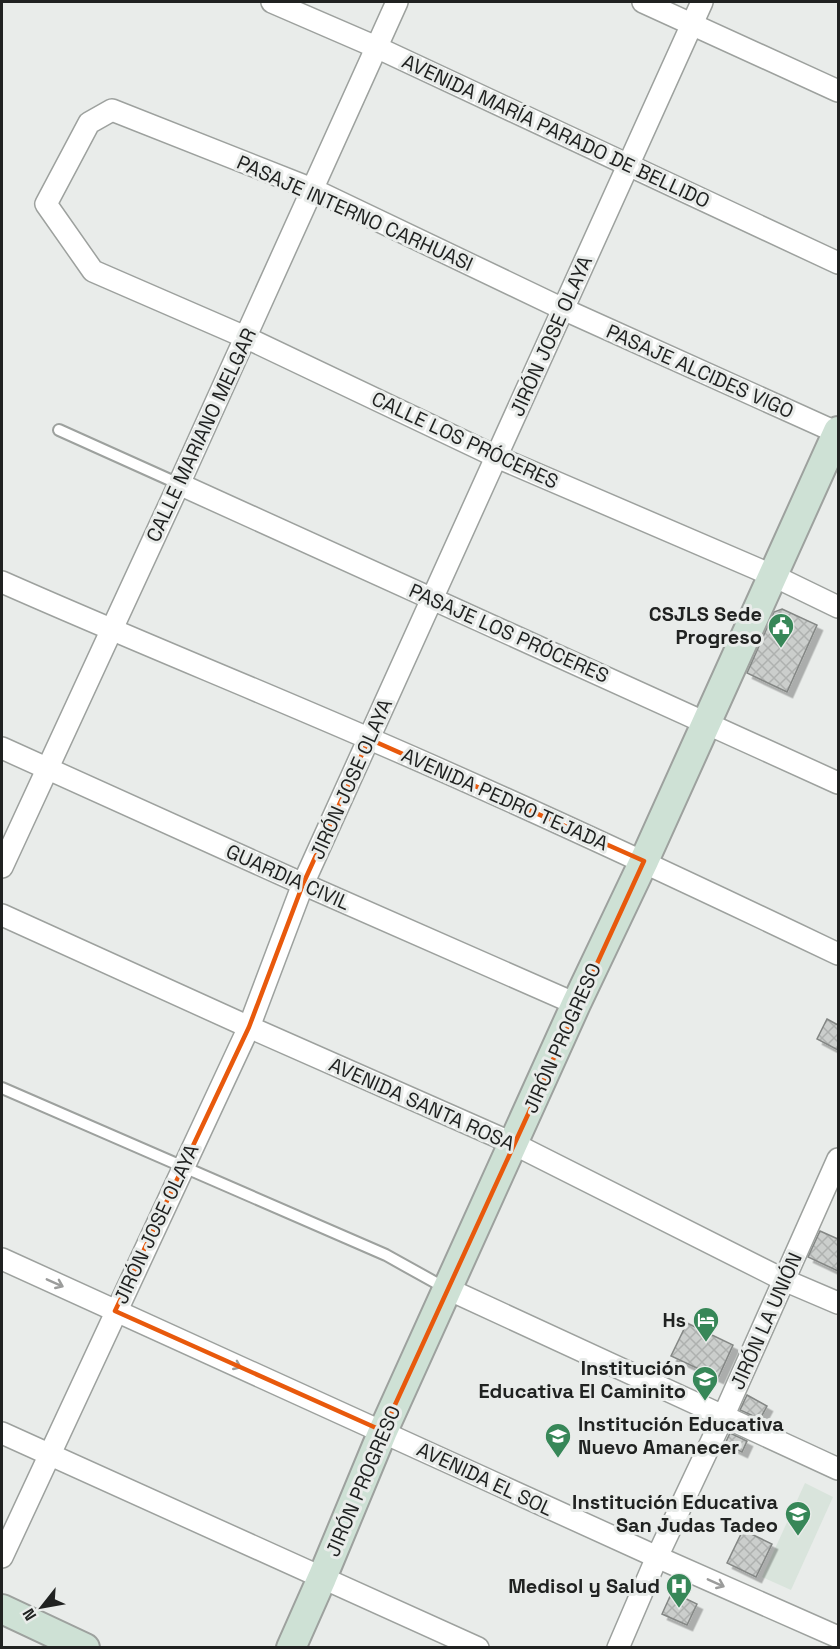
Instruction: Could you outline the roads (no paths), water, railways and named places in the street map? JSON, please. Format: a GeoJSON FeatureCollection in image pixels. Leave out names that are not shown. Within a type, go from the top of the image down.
{"type":"FeatureCollection","features":[{"type":"Feature","properties":{"kind":"street","name":"AVENIDA MARÍA PARADO DE BELLIDO"},"geometry":{"type":"LineString","coordinates":[[272,2],[376,47],[838,263]]}},
{"type":"Feature","properties":{"kind":"street","name":"CALLE MARIANO MELGAR"},"geometry":{"type":"LineString","coordinates":[[2,867],[179,484],[397,2]]}},
{"type":"Feature","properties":{"kind":"street"},"geometry":{"type":"LineString","coordinates":[[643,2],[838,91]]}},
{"type":"Feature","properties":{"kind":"street","name":"JIRÓN JOSE OLAYA"},"geometry":{"type":"LineString","coordinates":[[2,1557],[249,1027],[303,884],[702,2]]}},
{"type":"Feature","properties":{"kind":"street","name":"PASAJE INTERNO CARHUASI"},"geometry":{"type":"LineString","coordinates":[[93,271],[46,204],[89,123],[112,110],[312,189],[563,309]]}},
{"type":"Feature","properties":{"kind":"street","name":"CALLE LOS PRÓCERES"},"geometry":{"type":"LineString","coordinates":[[93,271],[245,337],[497,457],[774,576],[838,607]]}},
{"type":"Feature","properties":{"kind":"street","name":"PASAJE ALCIDES VIGO"},"geometry":{"type":"LineString","coordinates":[[563,309],[838,432]]}},
{"type":"Feature","properties":{"kind":"street","name":"JIRÓN PROGRESO"},"geometry":{"type":"LineString","coordinates":[[291,1647],[383,1431],[838,432]]}},
{"type":"Feature","properties":{"kind":"street","name":"PASAJE LOS PRÓCERES"},"geometry":{"type":"LineString","coordinates":[[179,484],[838,783]]}},
{"type":"Feature","properties":{"kind":"street","name":"AVENIDA PEDRO TEJADA"},"geometry":{"type":"LineString","coordinates":[[2,582],[369,739],[644,861],[838,954]]}},
{"type":"Feature","properties":{"kind":"street","name":"GUARDIA CIVIL"},"geometry":{"type":"LineString","coordinates":[[2,748],[576,1004]]}},
{"type":"Feature","properties":{"kind":"street","name":"AVENIDA SANTA ROSA"},"geometry":{"type":"LineString","coordinates":[[2,915],[514,1144],[784,1280],[838,1303]]}},
{"type":"Feature","properties":{"kind":"street","name":"JIRÓN LA UNIÓN"},"geometry":{"type":"LineString","coordinates":[[618,1647],[838,1159]]}},
{"type":"Feature","properties":{"kind":"street","name":"AVENIDA EL SOL"},"geometry":{"type":"LineString","coordinates":[[2,1259],[838,1637]]}},
{"type":"Feature","properties":{"kind":"street"},"geometry":{"type":"LineString","coordinates":[[448,1289],[723,1418],[838,1469]]}},
{"type":"Feature","properties":{"kind":"street"},"geometry":{"type":"LineString","coordinates":[[2,1433],[478,1647]]}},
{"type":"Feature","properties":{"kind":"street"},"geometry":{"type":"LineString","coordinates":[[2,1609],[86,1647]]}},
{"type":"Feature","properties":{"kind":"lane"},"geometry":{"type":"LineString","coordinates":[[59,430],[179,484]]}},
{"type":"Feature","properties":{"kind":"lane"},"geometry":{"type":"LineString","coordinates":[[2,1088],[386,1255],[448,1289]]}},
{"type":"Feature","properties":{"kind":"place","name":"CSJLS Sede Progreso"},"geometry":{"type":"Point","coordinates":[781,649]}},
{"type":"Feature","properties":{"kind":"place","name":"Hs"},"geometry":{"type":"Point","coordinates":[706,1343]}},
{"type":"Feature","properties":{"kind":"place","name":"Institución Educativa El Caminito"},"geometry":{"type":"Point","coordinates":[705,1402]}},
{"type":"Feature","properties":{"kind":"place","name":"Institución Educativa Nuevo Amanecer"},"geometry":{"type":"Point","coordinates":[558,1459]}},
{"type":"Feature","properties":{"kind":"place","name":"Institución Educativa San Judas Tadeo"},"geometry":{"type":"Point","coordinates":[798,1537]}},
{"type":"Feature","properties":{"kind":"place","name":"Medisol y Salud"},"geometry":{"type":"Point","coordinates":[679,1609]}}]}
